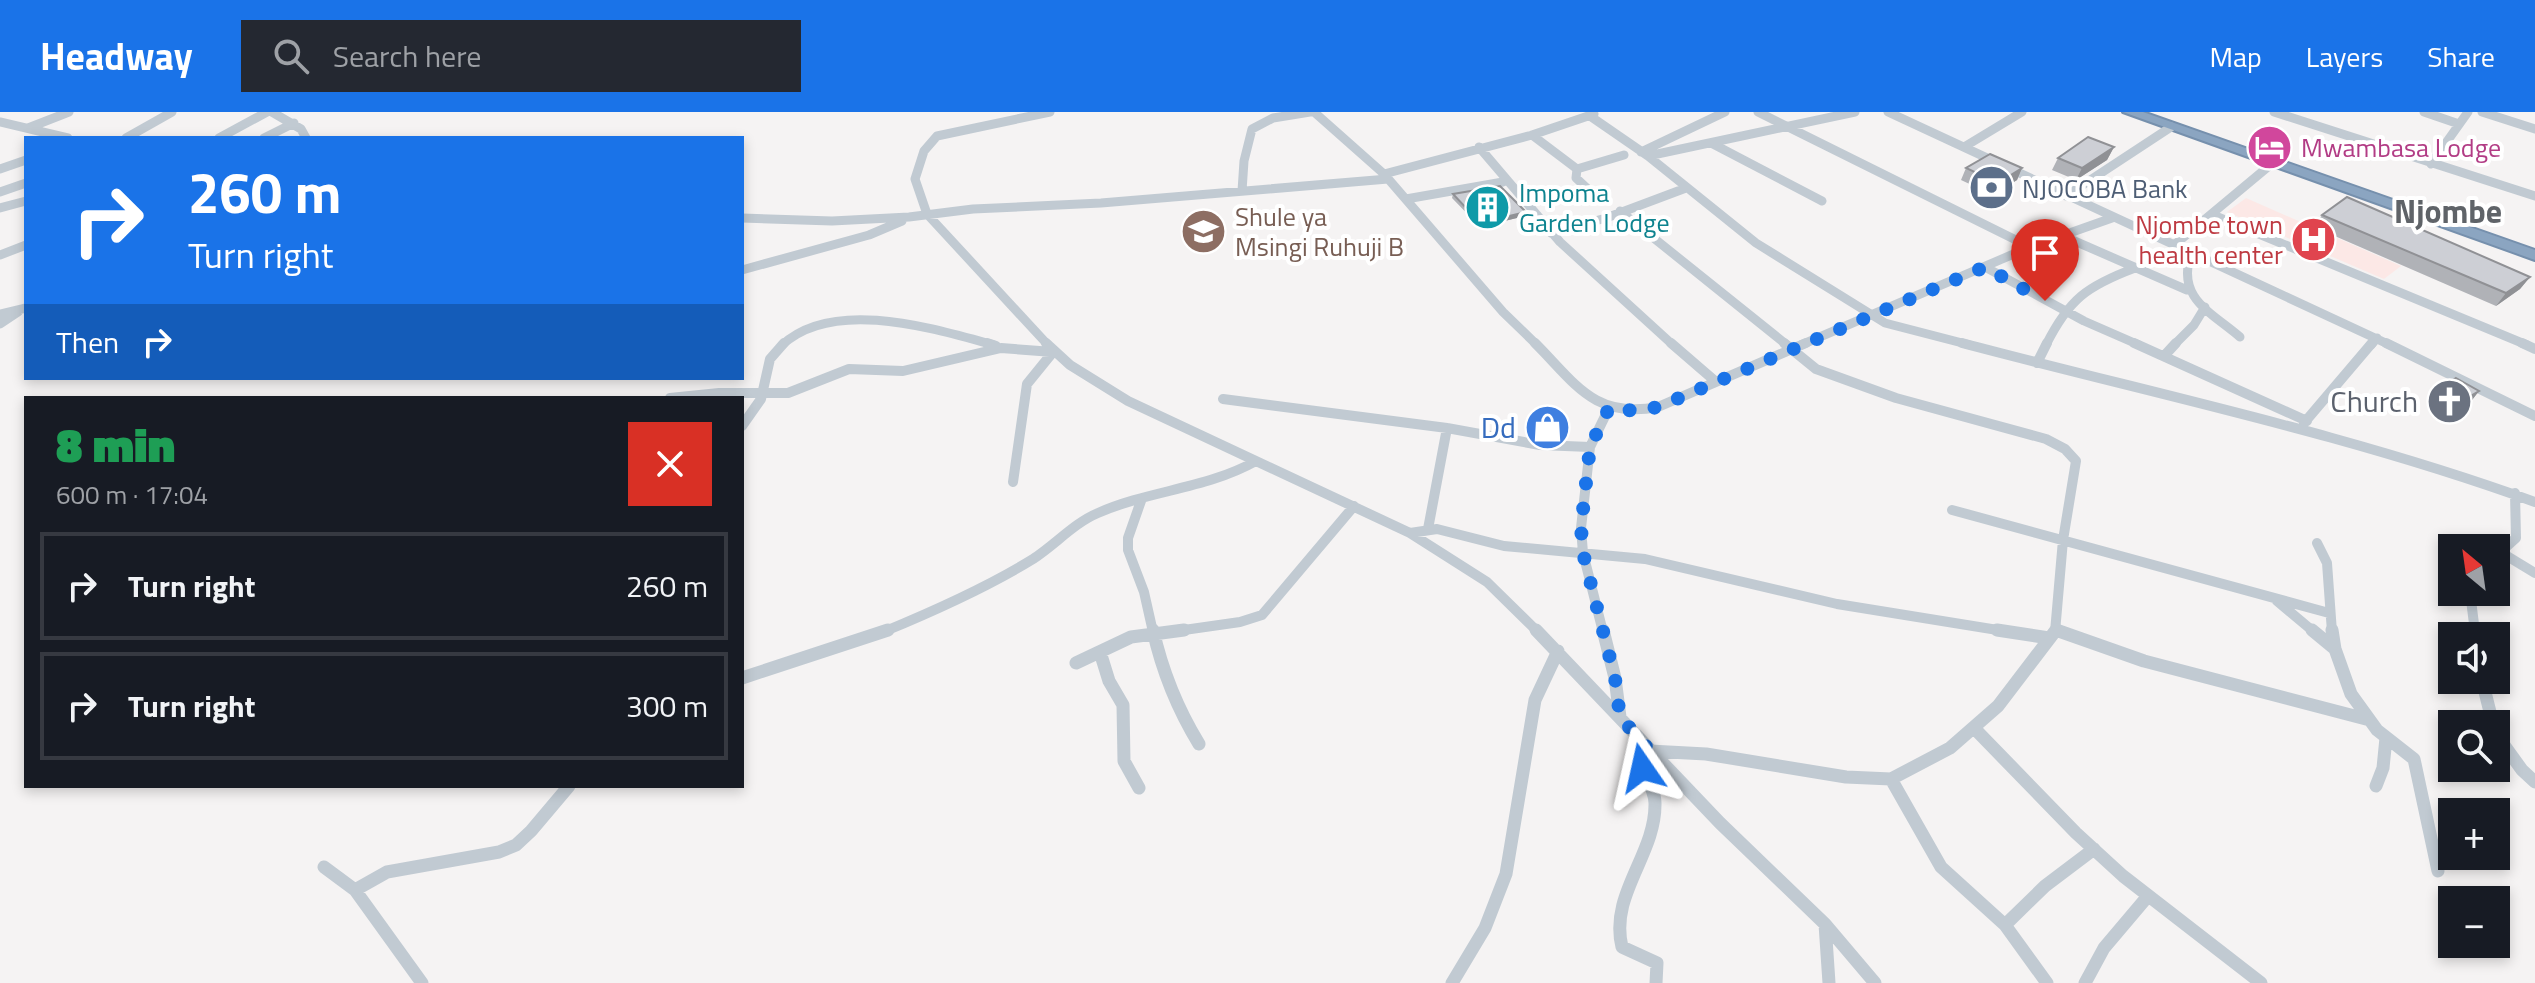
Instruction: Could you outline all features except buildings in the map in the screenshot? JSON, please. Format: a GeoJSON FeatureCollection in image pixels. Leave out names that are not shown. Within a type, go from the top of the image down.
{"type":"FeatureCollection","features":[{"type":"Feature","properties":{"kind":"highway"},"geometry":{"type":"LineString","coordinates":[[2130,112],[2535,255]]}},
{"type":"Feature","properties":{"kind":"street"},"geometry":{"type":"LineString","coordinates":[[28,128],[69,112]]}},
{"type":"Feature","properties":{"kind":"street"},"geometry":{"type":"LineString","coordinates":[[130,136],[172,112]]}},
{"type":"Feature","properties":{"kind":"street"},"geometry":{"type":"LineString","coordinates":[[223,136],[270,112],[294,123],[304,136]]}},
{"type":"Feature","properties":{"kind":"street"},"geometry":{"type":"LineString","coordinates":[[1050,112],[951,132],[929,141],[912,176],[916,193],[927,214],[1053,352],[1128,401],[1410,533],[1487,582],[1558,651],[1650,751],[1825,924],[1875,983]]}},
{"type":"Feature","properties":{"kind":"street"},"geometry":{"type":"LineString","coordinates":[[1242,191],[1252,129],[1273,118],[1312,112],[1386,176],[1534,345],[1587,395],[1609,408],[1636,411],[1658,407],[2030,247],[2112,218]]}},
{"type":"Feature","properties":{"kind":"street"},"geometry":{"type":"LineString","coordinates":[[1644,154],[1725,112]]}},
{"type":"Feature","properties":{"kind":"street"},"geometry":{"type":"LineString","coordinates":[[1758,112],[2030,247]]}},
{"type":"Feature","properties":{"kind":"street"},"geometry":{"type":"LineString","coordinates":[[1644,154],[1713,144],[1855,112]]}},
{"type":"Feature","properties":{"kind":"street"},"geometry":{"type":"LineString","coordinates":[[1888,112],[2377,338],[2535,416]]}},
{"type":"Feature","properties":{"kind":"street"},"geometry":{"type":"LineString","coordinates":[[2274,112],[2535,196]]}},
{"type":"Feature","properties":{"kind":"street"},"geometry":{"type":"LineString","coordinates":[[2424,112],[2459,124]]}},
{"type":"Feature","properties":{"kind":"street"},"geometry":{"type":"LineString","coordinates":[[2431,164],[2468,112]]}},
{"type":"Feature","properties":{"kind":"street"},"geometry":{"type":"LineString","coordinates":[[2482,112],[2535,129]]}},
{"type":"Feature","properties":{"kind":"street"},"geometry":{"type":"LineString","coordinates":[[1964,147],[2015,113]]}},
{"type":"Feature","properties":{"kind":"street"},"geometry":{"type":"LineString","coordinates":[[744,218],[832,221],[909,217],[1242,191],[1386,176],[1479,147],[1532,135],[1594,114],[1756,243],[1870,315],[1898,328],[2304,424],[2442,468],[2535,502]]}},
{"type":"Feature","properties":{"kind":"street"},"geometry":{"type":"LineString","coordinates":[[0,123],[60,136]]}},
{"type":"Feature","properties":{"kind":"street"},"geometry":{"type":"LineString","coordinates":[[268,136],[294,123]]}},
{"type":"Feature","properties":{"kind":"street"},"geometry":{"type":"LineString","coordinates":[[2066,196],[2171,127]]}},
{"type":"Feature","properties":{"kind":"street"},"geometry":{"type":"LineString","coordinates":[[1532,135],[1577,169]]}},
{"type":"Feature","properties":{"kind":"street"},"geometry":{"type":"LineString","coordinates":[[1713,144],[1822,201]]}},
{"type":"Feature","properties":{"kind":"street"},"geometry":{"type":"LineString","coordinates":[[1479,147],[1503,182],[1551,233],[1627,307],[1715,381]]}},
{"type":"Feature","properties":{"kind":"street"},"geometry":{"type":"LineString","coordinates":[[1577,169],[1624,155]]}},
{"type":"Feature","properties":{"kind":"street"},"geometry":{"type":"LineString","coordinates":[[0,169],[24,161]]}},
{"type":"Feature","properties":{"kind":"street"},"geometry":{"type":"LineString","coordinates":[[2173,246],[2275,161]]}},
{"type":"Feature","properties":{"kind":"street"},"geometry":{"type":"LineString","coordinates":[[1577,169],[1576,178],[1589,190]]}},
{"type":"Feature","properties":{"kind":"street"},"geometry":{"type":"LineString","coordinates":[[1406,199],[1503,182]]}},
{"type":"Feature","properties":{"kind":"street"},"geometry":{"type":"LineString","coordinates":[[0,192],[24,184]]}},
{"type":"Feature","properties":{"kind":"street"},"geometry":{"type":"LineString","coordinates":[[1551,233],[1686,188]]}},
{"type":"Feature","properties":{"kind":"street"},"geometry":{"type":"LineString","coordinates":[[0,208],[24,202]]}},
{"type":"Feature","properties":{"kind":"street"},"geometry":{"type":"LineString","coordinates":[[1620,211],[1816,369],[1853,383],[2046,439],[2065,449],[2076,461],[2052,634],[1998,706],[1950,748],[1891,779],[1846,777],[1706,754],[1650,751]]}},
{"type":"Feature","properties":{"kind":"street"},"geometry":{"type":"LineString","coordinates":[[2213,215],[2535,349]]}},
{"type":"Feature","properties":{"kind":"street"},"geometry":{"type":"LineString","coordinates":[[744,269],[869,235],[909,217]]}},
{"type":"Feature","properties":{"kind":"street"},"geometry":{"type":"LineString","coordinates":[[2063,236],[2187,290],[2240,337]]}},
{"type":"Feature","properties":{"kind":"street"},"geometry":{"type":"LineString","coordinates":[[0,255],[24,246]]}},
{"type":"Feature","properties":{"kind":"street"},"geometry":{"type":"LineString","coordinates":[[2187,290],[2183,269],[2191,254]]}},
{"type":"Feature","properties":{"kind":"street"},"geometry":{"type":"LineString","coordinates":[[1985,267],[2064,312],[2165,355],[2304,424]]}},
{"type":"Feature","properties":{"kind":"street"},"geometry":{"type":"LineString","coordinates":[[2037,363],[2064,312],[2097,284],[2135,268]]}},
{"type":"Feature","properties":{"kind":"street"},"geometry":{"type":"LineString","coordinates":[[2165,355],[2194,325],[2205,307]]}},
{"type":"Feature","properties":{"kind":"street"},"geometry":{"type":"LineString","coordinates":[[0,314],[24,308]]}},
{"type":"Feature","properties":{"kind":"street"},"geometry":{"type":"LineString","coordinates":[[0,324],[24,308]]}},
{"type":"Feature","properties":{"kind":"street"},"geometry":{"type":"LineString","coordinates":[[744,423],[762,395],[765,369],[779,346],[808,330],[833,323],[875,319],[1001,348],[1053,352]]}},
{"type":"Feature","properties":{"kind":"street"},"geometry":{"type":"LineString","coordinates":[[2304,424],[2377,338]]}},
{"type":"Feature","properties":{"kind":"street"},"geometry":{"type":"LineString","coordinates":[[690,396],[719,393],[762,395],[804,389],[849,369],[903,371],[1001,348]]}},
{"type":"Feature","properties":{"kind":"street"},"geometry":{"type":"LineString","coordinates":[[1013,482],[1027,384],[1053,352]]}},
{"type":"Feature","properties":{"kind":"street"},"geometry":{"type":"LineString","coordinates":[[1223,399],[1447,428],[1540,445],[1590,447]]}},
{"type":"Feature","properties":{"kind":"street"},"geometry":{"type":"LineString","coordinates":[[1609,408],[1590,447],[1581,528],[1583,553],[1615,678],[1620,717]]}},
{"type":"Feature","properties":{"kind":"street"},"geometry":{"type":"LineString","coordinates":[[1428,529],[1447,428]]}},
{"type":"Feature","properties":{"kind":"street"},"geometry":{"type":"LineString","coordinates":[[744,677],[841,648],[957,599],[1039,555],[1087,518],[1142,498],[1225,478],[1256,461]]}},
{"type":"Feature","properties":{"kind":"street"},"geometry":{"type":"LineString","coordinates":[[2510,544],[2516,538],[2515,493]]}},
{"type":"Feature","properties":{"kind":"street"},"geometry":{"type":"LineString","coordinates":[[1142,498],[1128,538],[1128,550],[1144,592],[1152,635],[1171,690],[1199,744]]}},
{"type":"Feature","properties":{"kind":"street"},"geometry":{"type":"LineString","coordinates":[[1076,663],[1131,637],[1240,622],[1262,615],[1354,506]]}},
{"type":"Feature","properties":{"kind":"street"},"geometry":{"type":"LineString","coordinates":[[1952,510],[2329,613]]}},
{"type":"Feature","properties":{"kind":"street"},"geometry":{"type":"LineString","coordinates":[[1410,533],[1428,529],[1504,546],[1671,564],[1837,604],[2052,634],[2157,665],[2367,719]]}},
{"type":"Feature","properties":{"kind":"street"},"geometry":{"type":"LineString","coordinates":[[2317,543],[2327,563],[2329,613],[2335,649],[2351,694],[2367,719],[2414,759],[2438,871]]}},
{"type":"Feature","properties":{"kind":"street"},"geometry":{"type":"LineString","coordinates":[[2510,560],[2535,573]]}},
{"type":"Feature","properties":{"kind":"street"},"geometry":{"type":"LineString","coordinates":[[2260,592],[2289,610],[2335,649]]}},
{"type":"Feature","properties":{"kind":"street"},"geometry":{"type":"LineString","coordinates":[[1452,983],[1500,897],[1535,700],[1558,651]]}},
{"type":"Feature","properties":{"kind":"street"},"geometry":{"type":"LineString","coordinates":[[1100,652],[1109,681],[1123,705],[1124,761],[1139,788]]}},
{"type":"Feature","properties":{"kind":"street"},"geometry":{"type":"LineString","coordinates":[[1974,728],[2094,849],[2148,896],[2261,983]]}},
{"type":"Feature","properties":{"kind":"street"},"geometry":{"type":"LineString","coordinates":[[2376,786],[2383,768],[2386,738]]}},
{"type":"Feature","properties":{"kind":"street"},"geometry":{"type":"LineString","coordinates":[[1650,751],[1642,768],[1653,791],[1654,816],[1629,885],[1617,931],[1625,949],[1657,963],[1656,983]]}},
{"type":"Feature","properties":{"kind":"street"},"geometry":{"type":"LineString","coordinates":[[2510,753],[2535,782]]}},
{"type":"Feature","properties":{"kind":"street"},"geometry":{"type":"LineString","coordinates":[[1891,779],[1941,867],[2005,925],[2047,983]]}},
{"type":"Feature","properties":{"kind":"street"},"geometry":{"type":"LineString","coordinates":[[355,890],[387,872],[499,852],[516,845],[567,788]]}},
{"type":"Feature","properties":{"kind":"street"},"geometry":{"type":"LineString","coordinates":[[2005,925],[2045,886],[2094,849]]}},
{"type":"Feature","properties":{"kind":"street"},"geometry":{"type":"LineString","coordinates":[[324,867],[355,890],[422,983]]}},
{"type":"Feature","properties":{"kind":"street"},"geometry":{"type":"LineString","coordinates":[[2085,983],[2095,961],[2148,896]]}},
{"type":"Feature","properties":{"kind":"street"},"geometry":{"type":"LineString","coordinates":[[1825,924],[1829,983]]}},
{"type":"Feature","properties":{"kind":"shaded area","name":"Njombe town health center"},"geometry":{"type":"Polygon","coordinates":[[[2246,198],[2401,266],[2384,279],[2227,212],[2246,198]]]}},
{"type":"Feature","properties":{"kind":"place","name":"Mwambasa Lodge"},"geometry":{"type":"Point","coordinates":[2270,147]}},
{"type":"Feature","properties":{"kind":"place","name":"NJOCOBA Bank"},"geometry":{"type":"Point","coordinates":[1991,188]}},
{"type":"Feature","properties":{"kind":"place","name":"Impoma Garden Lodge"},"geometry":{"type":"Point","coordinates":[1488,207]}},
{"type":"Feature","properties":{"kind":"place","name":"Shule ya Msingi Ruhuji B"},"geometry":{"type":"Point","coordinates":[1204,231]}},
{"type":"Feature","properties":{"kind":"place","name":"Njombe town health center"},"geometry":{"type":"Point","coordinates":[2314,239]}},
{"type":"Feature","properties":{"kind":"place","name":"Church"},"geometry":{"type":"Point","coordinates":[2449,401]}},
{"type":"Feature","properties":{"kind":"place","name":"Dd"},"geometry":{"type":"Point","coordinates":[1547,427]}},
{"type":"Feature","properties":{"kind":"district","name":"Njombe"},"geometry":{"type":"Point","coordinates":[2448,211]}},
{"type":"Feature","properties":{"kind":"route"},"geometry":{"type":"LineString","coordinates":[[1642,768],[1642,762],[1650,751],[1620,717],[1615,678],[1583,553],[1581,528],[1590,447],[1609,408],[1636,411],[1658,407],[1985,267],[2045,301]]}}]}
